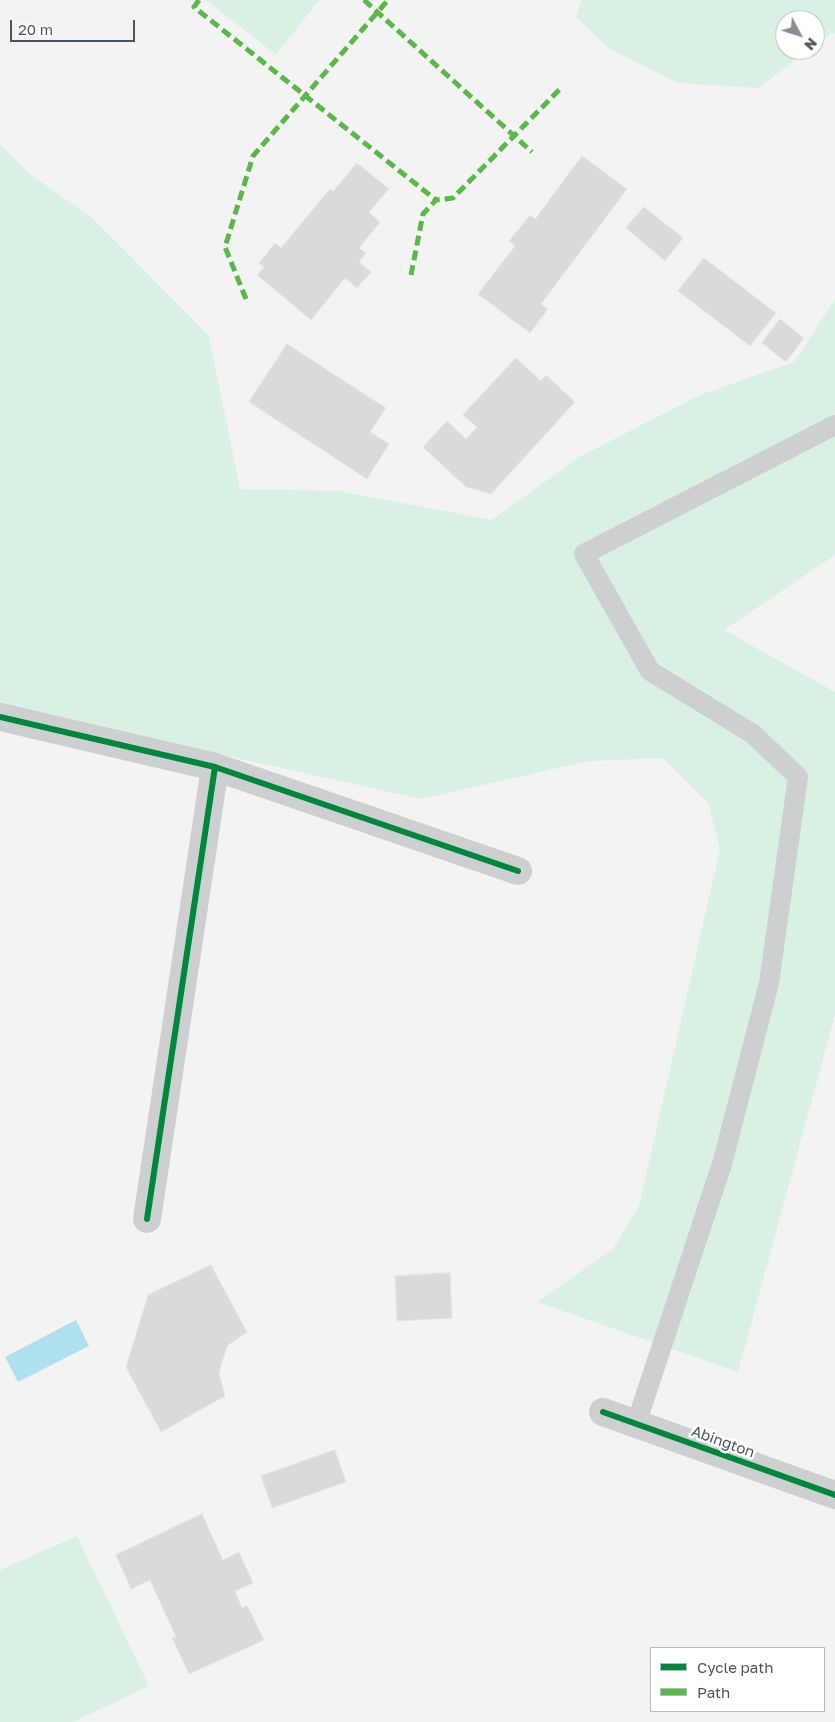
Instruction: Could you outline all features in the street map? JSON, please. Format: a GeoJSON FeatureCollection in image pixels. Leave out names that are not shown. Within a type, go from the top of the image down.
{"type":"FeatureCollection","features":[{"type":"Feature","properties":{"kind":"street"},"geometry":{"type":"LineString","coordinates":[[0,717],[215,767],[518,871]]}},
{"type":"Feature","properties":{"kind":"street"},"geometry":{"type":"LineString","coordinates":[[147,1219],[215,767]]}},
{"type":"Feature","properties":{"kind":"street","name":"Abington"},"geometry":{"type":"LineString","coordinates":[[603,1412],[835,1495]]}},
{"type":"Feature","properties":{"kind":"lane"},"geometry":{"type":"LineString","coordinates":[[636,1424],[722,1164],[769,983],[798,777],[753,734],[650,671],[584,554],[835,425]]}},
{"type":"Feature","properties":{"kind":"green space"},"geometry":{"type":"Polygon","coordinates":[[[206,0],[319,0],[276,55],[206,0]]]}},
{"type":"Feature","properties":{"kind":"green space"},"geometry":{"type":"Polygon","coordinates":[[[581,0],[835,0],[835,34],[832,32],[825,37],[825,10],[775,10],[775,60],[796,60],[758,88],[678,83],[608,48],[576,17],[581,0]]]}},
{"type":"Feature","properties":{"kind":"green space"},"geometry":{"type":"Polygon","coordinates":[[[0,144],[29,173],[92,218],[209,336],[240,489],[339,491],[492,520],[579,457],[700,395],[794,362],[835,299],[835,555],[724,630],[835,692],[835,1015],[738,1372],[537,1302],[613,1249],[639,1206],[720,849],[708,803],[663,758],[589,761],[421,799],[39,714],[0,702],[0,144]]]}},
{"type":"Feature","properties":{"kind":"green space"},"geometry":{"type":"Polygon","coordinates":[[[77,1536],[149,1686],[73,1722],[0,1722],[0,1570],[77,1536]]]}},
{"type":"Feature","properties":{"kind":"water"},"geometry":{"type":"Polygon","coordinates":[[[76,1320],[89,1346],[18,1382],[5,1357],[76,1320]]]}},
{"type":"Feature","properties":{"kind":"building"},"geometry":{"type":"Polygon","coordinates":[[[582,156],[627,189],[541,304],[548,309],[530,333],[478,294],[515,246],[509,241],[530,215],[535,219],[582,156]]]}},
{"type":"Feature","properties":{"kind":"building"},"geometry":{"type":"Polygon","coordinates":[[[357,163],[389,189],[369,212],[380,222],[359,248],[366,253],[359,262],[371,272],[357,288],[345,278],[311,320],[257,275],[264,267],[259,263],[275,243],[281,248],[330,189],[333,191],[357,163]]]}},
{"type":"Feature","properties":{"kind":"building"},"geometry":{"type":"Polygon","coordinates":[[[644,207],[683,238],[665,261],[626,228],[644,207]]]}},
{"type":"Feature","properties":{"kind":"building"},"geometry":{"type":"Polygon","coordinates":[[[704,258],[776,313],[750,346],[678,291],[704,258]]]}},
{"type":"Feature","properties":{"kind":"building"},"geometry":{"type":"Polygon","coordinates":[[[780,319],[804,338],[786,362],[762,343],[780,319]]]}},
{"type":"Feature","properties":{"kind":"building"},"geometry":{"type":"Polygon","coordinates":[[[287,344],[386,408],[370,432],[389,444],[367,479],[249,402],[287,344]]]}},
{"type":"Feature","properties":{"kind":"building"},"geometry":{"type":"Polygon","coordinates":[[[516,358],[541,381],[546,375],[575,402],[491,494],[466,487],[423,447],[447,421],[466,439],[477,427],[463,415],[516,358]]]}},
{"type":"Feature","properties":{"kind":"building"},"geometry":{"type":"Polygon","coordinates":[[[211,1265],[247,1332],[227,1346],[219,1373],[225,1396],[161,1432],[126,1367],[148,1295],[211,1265]]]}},
{"type":"Feature","properties":{"kind":"building"},"geometry":{"type":"Polygon","coordinates":[[[450,1273],[452,1318],[397,1321],[395,1276],[450,1273]]]}},
{"type":"Feature","properties":{"kind":"building"},"geometry":{"type":"Polygon","coordinates":[[[335,1450],[346,1482],[272,1508],[261,1476],[335,1450]]]}},
{"type":"Feature","properties":{"kind":"building"},"geometry":{"type":"Polygon","coordinates":[[[202,1514],[223,1560],[239,1552],[253,1583],[235,1591],[242,1608],[247,1605],[264,1640],[189,1674],[172,1638],[176,1637],[150,1580],[131,1589],[116,1555],[202,1514]]]}},
{"type":"Feature","properties":{"kind":"marked path"},"geometry":{"type":"LineString","coordinates":[[199,0],[194,7],[436,200]]}},
{"type":"Feature","properties":{"kind":"marked path"},"geometry":{"type":"LineString","coordinates":[[364,0],[532,152]]}},
{"type":"Feature","properties":{"kind":"marked path"},"geometry":{"type":"LineString","coordinates":[[246,299],[225,247],[253,156],[388,0]]}},
{"type":"Feature","properties":{"kind":"marked path"},"geometry":{"type":"LineString","coordinates":[[411,275],[423,214],[436,200],[453,198],[560,89]]}},
{"type":"Feature","properties":{"kind":"cycle path"},"geometry":{"type":"LineString","coordinates":[[0,717],[215,767],[518,871]]}},
{"type":"Feature","properties":{"kind":"cycle path"},"geometry":{"type":"LineString","coordinates":[[147,1219],[215,767]]}},
{"type":"Feature","properties":{"kind":"cycle path"},"geometry":{"type":"LineString","coordinates":[[603,1412],[835,1495]]}}]}
